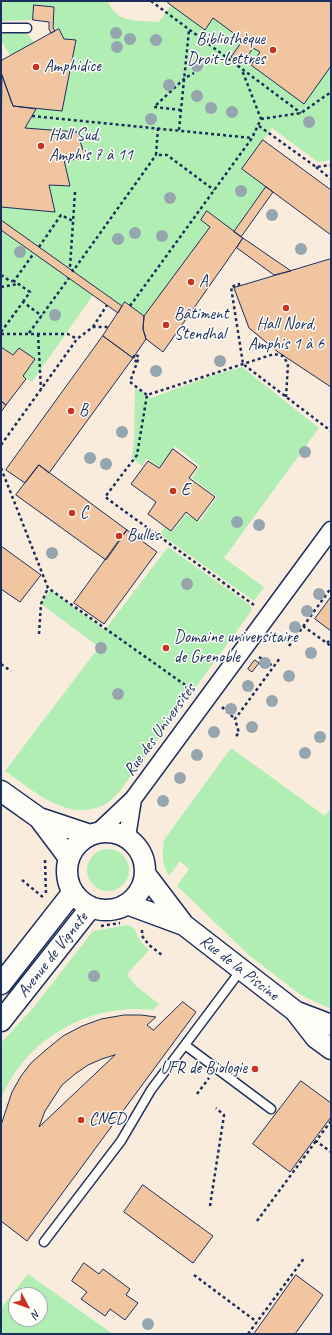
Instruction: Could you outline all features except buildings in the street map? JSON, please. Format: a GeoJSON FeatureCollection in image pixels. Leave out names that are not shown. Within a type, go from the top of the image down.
{"type":"FeatureCollection","features":[{"type":"Feature","properties":{"kind":"street","name":"Rue des Universités"},"geometry":{"type":"LineString","coordinates":[[94,833],[133,799],[331,530]]}},
{"type":"Feature","properties":{"kind":"street"},"geometry":{"type":"LineString","coordinates":[[1,792],[39,818],[69,858]]}},
{"type":"Feature","properties":{"kind":"street","name":"Rue des Universités"},"geometry":{"type":"LineString","coordinates":[[128,837],[133,799]]}},
{"type":"Feature","properties":{"kind":"street"},"geometry":{"type":"LineString","coordinates":[[39,818],[94,833]]}},
{"type":"Feature","properties":{"kind":"street"},"geometry":{"type":"LineString","coordinates":[[108,831],[128,837],[141,851],[144,859],[146,875],[143,887],[125,913],[116,910],[103,910],[91,907],[81,901],[73,892],[68,883],[66,870],[69,858],[74,848],[81,840],[94,833],[108,831]]}},
{"type":"Feature","properties":{"kind":"street","name":"Rue de la Piscine"},"geometry":{"type":"LineString","coordinates":[[146,875],[184,924],[295,1012],[316,1038],[331,1049]]}},
{"type":"Feature","properties":{"kind":"street","name":"Avenue de Vignate"},"geometry":{"type":"LineString","coordinates":[[1,984],[73,892]]}},
{"type":"Feature","properties":{"kind":"street","name":"Avenue de Vignate"},"geometry":{"type":"LineString","coordinates":[[1,1020],[91,907]]}},
{"type":"Feature","properties":{"kind":"street","name":"Rue de la Piscine"},"geometry":{"type":"LineString","coordinates":[[125,913],[184,924]]}},
{"type":"Feature","properties":{"kind":"street","name":"Rue de la Piscine"},"geometry":{"type":"LineString","coordinates":[[295,1012],[331,1025]]}},
{"type":"Feature","properties":{"kind":"lane"},"geometry":{"type":"LineString","coordinates":[[1,28],[27,28]]}},
{"type":"Feature","properties":{"kind":"lane"},"geometry":{"type":"LineString","coordinates":[[44,1242],[121,1140],[151,1090],[241,970]]}},
{"type":"Feature","properties":{"kind":"lane"},"geometry":{"type":"LineString","coordinates":[[185,1045],[271,1109]]}},
{"type":"Feature","properties":{"kind":"path"},"geometry":{"type":"LineString","coordinates":[[151,1],[301,113]]}},
{"type":"Feature","properties":{"kind":"path"},"geometry":{"type":"LineString","coordinates":[[179,130],[189,30]]}},
{"type":"Feature","properties":{"kind":"path"},"geometry":{"type":"LineString","coordinates":[[130,306],[252,138],[258,126],[261,119],[242,70]]}},
{"type":"Feature","properties":{"kind":"path"},"geometry":{"type":"LineString","coordinates":[[181,110],[154,107],[184,78],[194,73]]}},
{"type":"Feature","properties":{"kind":"path"},"geometry":{"type":"LineString","coordinates":[[261,119],[301,113],[331,92]]}},
{"type":"Feature","properties":{"kind":"path"},"geometry":{"type":"LineString","coordinates":[[32,116],[252,138]]}},
{"type":"Feature","properties":{"kind":"path"},"geometry":{"type":"LineString","coordinates":[[258,126],[331,178]]}},
{"type":"Feature","properties":{"kind":"path"},"geometry":{"type":"LineString","coordinates":[[75,192],[70,267],[73,271],[156,155],[158,128]]}},
{"type":"Feature","properties":{"kind":"path"},"geometry":{"type":"LineString","coordinates":[[156,155],[167,155],[214,190]]}},
{"type":"Feature","properties":{"kind":"path"},"geometry":{"type":"LineString","coordinates":[[316,167],[331,165]]}},
{"type":"Feature","properties":{"kind":"path"},"geometry":{"type":"LineString","coordinates":[[39,247],[61,215],[73,221]]}},
{"type":"Feature","properties":{"kind":"path"},"geometry":{"type":"LineString","coordinates":[[14,280],[34,253]]}},
{"type":"Feature","properties":{"kind":"path"},"geometry":{"type":"LineString","coordinates":[[1,274],[10,281],[14,280],[30,292],[1,333]]}},
{"type":"Feature","properties":{"kind":"path"},"geometry":{"type":"LineString","coordinates":[[29,333],[69,278]]}},
{"type":"Feature","properties":{"kind":"path"},"geometry":{"type":"LineString","coordinates":[[1,287],[19,284]]}},
{"type":"Feature","properties":{"kind":"path"},"geometry":{"type":"LineString","coordinates":[[239,286],[239,284],[231,286],[243,364],[331,430]]}},
{"type":"Feature","properties":{"kind":"path"},"geometry":{"type":"LineString","coordinates":[[23,302],[42,316]]}},
{"type":"Feature","properties":{"kind":"path"},"geometry":{"type":"LineString","coordinates":[[1,445],[77,340],[92,327],[107,305]]}},
{"type":"Feature","properties":{"kind":"path"},"geometry":{"type":"LineString","coordinates":[[92,327],[108,327]]}},
{"type":"Feature","properties":{"kind":"path"},"geometry":{"type":"LineString","coordinates":[[1,333],[68,334],[77,340]]}},
{"type":"Feature","properties":{"kind":"path"},"geometry":{"type":"LineString","coordinates":[[38,334],[41,390]]}},
{"type":"Feature","properties":{"kind":"path"},"geometry":{"type":"LineString","coordinates":[[146,395],[274,354],[283,356],[288,364],[286,397]]}},
{"type":"Feature","properties":{"kind":"path"},"geometry":{"type":"LineString","coordinates":[[137,362],[130,382],[146,395]]}},
{"type":"Feature","properties":{"kind":"path"},"geometry":{"type":"LineString","coordinates":[[146,395],[137,455],[105,498],[258,607]]}},
{"type":"Feature","properties":{"kind":"path"},"geometry":{"type":"LineString","coordinates":[[1,468],[48,588],[188,687]]}},
{"type":"Feature","properties":{"kind":"path"},"geometry":{"type":"LineString","coordinates":[[39,634],[41,604],[48,588]]}},
{"type":"Feature","properties":{"kind":"path"},"geometry":{"type":"LineString","coordinates":[[289,646],[331,588]]}},
{"type":"Feature","properties":{"kind":"path"},"geometry":{"type":"LineString","coordinates":[[304,626],[331,646]]}},
{"type":"Feature","properties":{"kind":"path"},"geometry":{"type":"LineString","coordinates":[[327,643],[331,639]]}},
{"type":"Feature","properties":{"kind":"path"},"geometry":{"type":"LineString","coordinates":[[258,656],[273,666]]}},
{"type":"Feature","properties":{"kind":"path"},"geometry":{"type":"LineString","coordinates":[[235,719],[280,658]]}},
{"type":"Feature","properties":{"kind":"path"},"geometry":{"type":"LineString","coordinates":[[1,664],[12,672]]}},
{"type":"Feature","properties":{"kind":"path"},"geometry":{"type":"LineString","coordinates":[[220,706],[235,719],[239,733],[236,736]]}},
{"type":"Feature","properties":{"kind":"path"},"geometry":{"type":"LineString","coordinates":[[22,880],[46,900],[45,854]]}},
{"type":"Feature","properties":{"kind":"path"},"geometry":{"type":"LineString","coordinates":[[97,926],[125,913]]}},
{"type":"Feature","properties":{"kind":"path"},"geometry":{"type":"LineString","coordinates":[[142,923],[142,936],[162,955]]}},
{"type":"Feature","properties":{"kind":"path"},"geometry":{"type":"LineString","coordinates":[[197,1094],[217,1068]]}},
{"type":"Feature","properties":{"kind":"path"},"geometry":{"type":"LineString","coordinates":[[210,1206],[224,1115],[216,1108]]}},
{"type":"Feature","properties":{"kind":"path"},"geometry":{"type":"LineString","coordinates":[[257,1221],[331,1121]]}},
{"type":"Feature","properties":{"kind":"path"},"geometry":{"type":"LineString","coordinates":[[316,1141],[331,1152]]}},
{"type":"Feature","properties":{"kind":"path"},"geometry":{"type":"LineString","coordinates":[[248,1334],[304,1256]]}},
{"type":"Feature","properties":{"kind":"path"},"geometry":{"type":"LineString","coordinates":[[194,1275],[257,1322]]}},
{"type":"Feature","properties":{"kind":"shaded area","name":"Domaine universitaire de Grenoble"},"geometry":{"type":"Polygon","coordinates":[[[1,1],[331,1],[331,1334],[1,1334],[1,1]]]}},
{"type":"Feature","properties":{"kind":"green space"},"geometry":{"type":"Polygon","coordinates":[[[1,1],[108,1],[116,14],[122,17],[136,21],[159,22],[171,5],[205,29],[213,18],[243,40],[231,57],[242,64],[253,48],[260,52],[251,65],[304,104],[331,66],[331,160],[318,162],[272,128],[242,169],[266,187],[234,232],[210,227],[144,316],[125,302],[122,306],[1,220],[1,207],[54,212],[49,185],[70,186],[64,160],[86,159],[77,132],[25,128],[36,109],[62,110],[76,40],[64,39],[59,29],[55,31],[53,28],[54,7],[34,6],[33,20],[2,21],[1,1]]]}},
{"type":"Feature","properties":{"kind":"green space"},"geometry":{"type":"Polygon","coordinates":[[[21,32],[27,33],[34,43],[11,56],[1,41],[1,34],[21,32]]]}},
{"type":"Feature","properties":{"kind":"green space"},"geometry":{"type":"Polygon","coordinates":[[[1,229],[93,295],[32,382],[23,376],[34,359],[19,348],[13,355],[1,347],[1,229]]]}},
{"type":"Feature","properties":{"kind":"green space"},"geometry":{"type":"Polygon","coordinates":[[[242,367],[319,428],[224,558],[264,587],[254,601],[160,534],[165,527],[172,532],[186,514],[199,522],[217,497],[192,478],[200,466],[175,446],[159,467],[147,458],[142,466],[132,458],[134,440],[135,388],[151,398],[211,376],[242,367]]]}},
{"type":"Feature","properties":{"kind":"green space"},"geometry":{"type":"Polygon","coordinates":[[[168,547],[250,605],[252,610],[120,791],[104,805],[90,809],[77,810],[51,802],[5,771],[99,647],[41,604],[50,590],[105,630],[168,547]]]}},
{"type":"Feature","properties":{"kind":"green space"},"geometry":{"type":"Polygon","coordinates":[[[231,748],[325,816],[331,808],[331,1009],[301,995],[250,956],[177,886],[189,869],[180,861],[169,876],[165,868],[163,854],[164,840],[231,748]]]}},
{"type":"Feature","properties":{"kind":"green space"},"geometry":{"type":"Polygon","coordinates":[[[104,849],[112,849],[123,855],[129,866],[129,874],[123,885],[112,891],[104,891],[93,885],[87,874],[87,866],[93,855],[104,849]]]}},
{"type":"Feature","properties":{"kind":"green space"},"geometry":{"type":"Polygon","coordinates":[[[128,925],[134,929],[140,941],[149,950],[128,973],[128,976],[136,986],[159,1004],[153,1010],[129,1009],[106,1012],[83,1019],[62,1030],[42,1043],[25,1060],[11,1079],[1,1100],[1,1043],[34,1007],[93,931],[128,925]]]}},
{"type":"Feature","properties":{"kind":"green space"},"geometry":{"type":"Polygon","coordinates":[[[28,1274],[46,1287],[18,1287],[28,1274]]]}},
{"type":"Feature","properties":{"kind":"green space"},"geometry":{"type":"Polygon","coordinates":[[[48,1288],[113,1334],[1,1334],[1,1308],[8,1299],[8,1327],[48,1327],[48,1288]]]}},
{"type":"Feature","properties":{"kind":"place","name":"Bibliothèque Droit-Lettres"},"geometry":{"type":"Point","coordinates":[273,50]}},
{"type":"Feature","properties":{"kind":"place","name":"Amphidice"},"geometry":{"type":"Point","coordinates":[36,67]}},
{"type":"Feature","properties":{"kind":"place","name":"Hall Sud, Amphis 7 à 11"},"geometry":{"type":"Point","coordinates":[41,146]}},
{"type":"Feature","properties":{"kind":"place","name":"A"},"geometry":{"type":"Point","coordinates":[191,282]}},
{"type":"Feature","properties":{"kind":"place","name":"Hall Nord, Amphis 1 à 6"},"geometry":{"type":"Point","coordinates":[286,308]}},
{"type":"Feature","properties":{"kind":"place","name":"Bâtiment Stendhal"},"geometry":{"type":"Point","coordinates":[166,325]}},
{"type":"Feature","properties":{"kind":"place","name":"B"},"geometry":{"type":"Point","coordinates":[71,411]}},
{"type":"Feature","properties":{"kind":"place","name":"E"},"geometry":{"type":"Point","coordinates":[173,491]}},
{"type":"Feature","properties":{"kind":"place","name":"C"},"geometry":{"type":"Point","coordinates":[72,513]}},
{"type":"Feature","properties":{"kind":"place","name":"Bulles"},"geometry":{"type":"Point","coordinates":[119,536]}},
{"type":"Feature","properties":{"kind":"place","name":"Domaine universitaire de Grenoble"},"geometry":{"type":"Point","coordinates":[166,648]}},
{"type":"Feature","properties":{"kind":"place","name":"UFR de Biologie"},"geometry":{"type":"Point","coordinates":[255,1069]}},
{"type":"Feature","properties":{"kind":"place","name":"CNED"},"geometry":{"type":"Point","coordinates":[81,1120]}}]}
